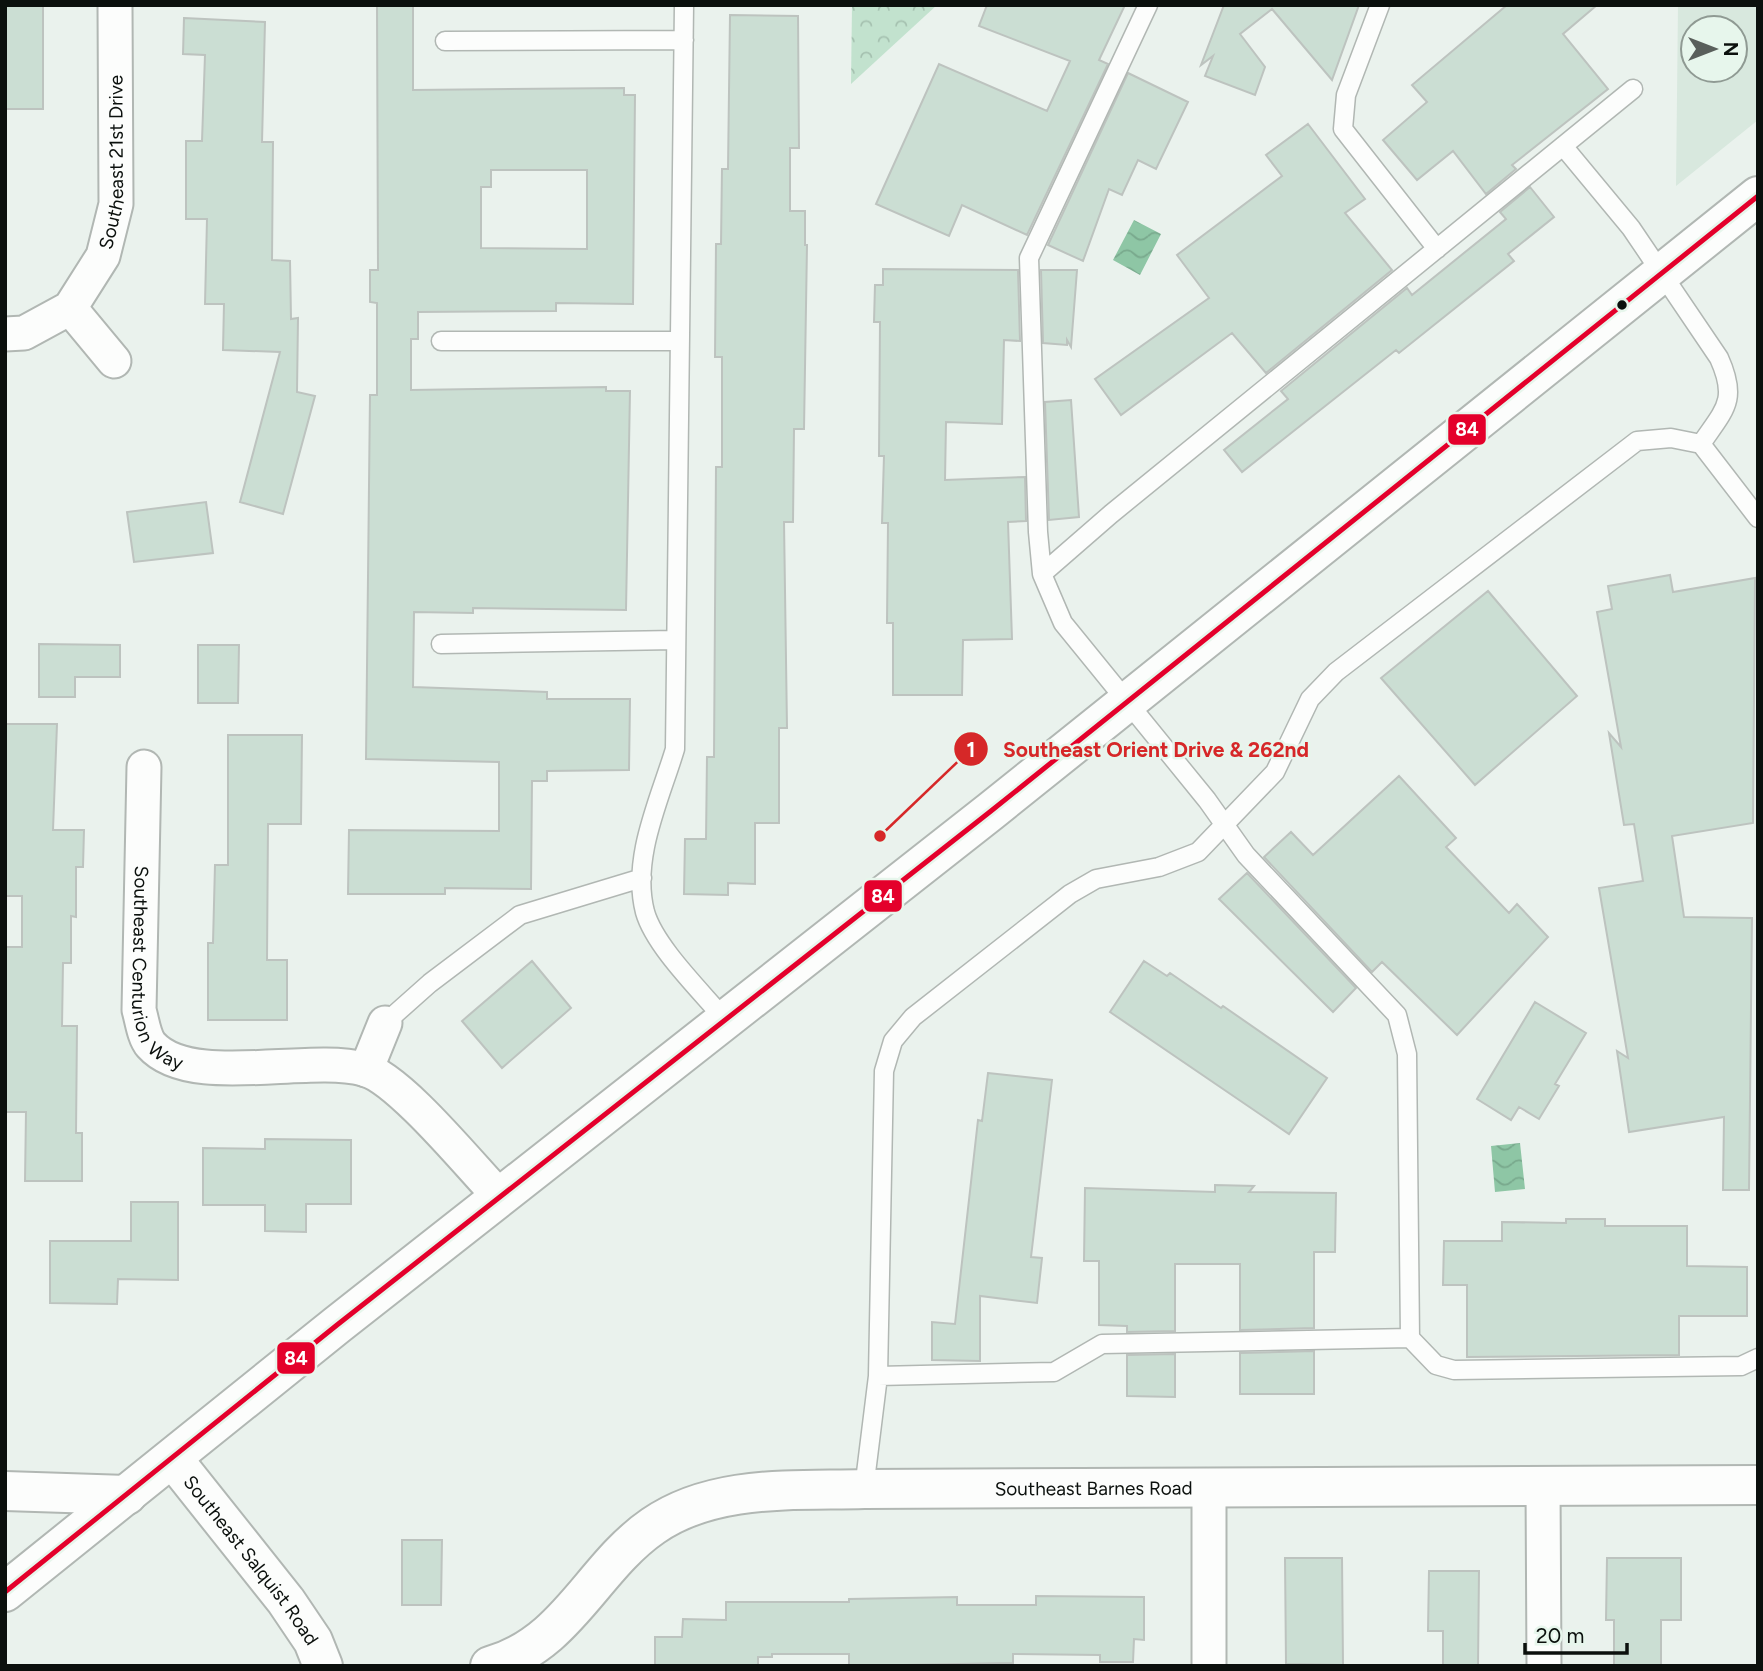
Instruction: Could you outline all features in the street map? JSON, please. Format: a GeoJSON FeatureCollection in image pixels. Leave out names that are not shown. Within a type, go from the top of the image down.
{"type":"FeatureCollection","features":[{"type":"Feature","properties":{"kind":"main road"},"geometry":{"type":"LineString","coordinates":[[5,1592],[173,1460],[337,1325],[726,1021],[1128,701],[1758,196]]}},
{"type":"Feature","properties":{"kind":"main road","name":"Southeast Salquist Road"},"geometry":{"type":"LineString","coordinates":[[173,1460],[286,1601],[313,1641],[323,1666]]}},
{"type":"Feature","properties":{"kind":"main road","name":"Southeast Barnes Road"},"geometry":{"type":"LineString","coordinates":[[509,1663],[574,1611],[623,1553],[652,1527],[706,1501],[739,1493],[864,1489],[1758,1485]]}},
{"type":"Feature","properties":{"kind":"main road"},"geometry":{"type":"LineString","coordinates":[[5,1491],[128,1495]]}},
{"type":"Feature","properties":{"kind":"street","name":"Southeast 21st Drive"},"geometry":{"type":"LineString","coordinates":[[5,334],[24,333],[70,308],[103,256],[116,204],[115,5]]}},
{"type":"Feature","properties":{"kind":"street"},"geometry":{"type":"LineString","coordinates":[[70,308],[114,360]]}},
{"type":"Feature","properties":{"kind":"street","name":"Southeast Centurion Way"},"geometry":{"type":"LineString","coordinates":[[144,768],[139,1010],[149,1043],[168,1059],[196,1067],[317,1065],[366,1069]]}},
{"type":"Feature","properties":{"kind":"street"},"geometry":{"type":"LineString","coordinates":[[385,1023],[366,1069],[424,1114],[500,1197]]}},
{"type":"Feature","properties":{"kind":"street"},"geometry":{"type":"LineString","coordinates":[[1543,1486],[1544,1666]]}},
{"type":"Feature","properties":{"kind":"street"},"geometry":{"type":"LineString","coordinates":[[1209,1488],[1209,1666]]}},
{"type":"Feature","properties":{"kind":"lane"},"geometry":{"type":"LineString","coordinates":[[684,5],[675,749],[648,829],[642,878],[645,913],[664,946],[726,1021]]}},
{"type":"Feature","properties":{"kind":"lane"},"geometry":{"type":"LineString","coordinates":[[1148,5],[1029,258],[1038,532],[1042,574],[1063,623],[1128,701],[1246,855],[1397,1015],[1407,1054],[1410,1338],[1436,1365],[1454,1370],[1741,1366],[1758,1358]]}},
{"type":"Feature","properties":{"kind":"lane"},"geometry":{"type":"LineString","coordinates":[[1380,5],[1346,95],[1343,129],[1437,249]]}},
{"type":"Feature","properties":{"kind":"lane"},"geometry":{"type":"LineString","coordinates":[[445,41],[684,40]]}},
{"type":"Feature","properties":{"kind":"lane"},"geometry":{"type":"LineString","coordinates":[[1042,574],[1132,497],[1633,89]]}},
{"type":"Feature","properties":{"kind":"lane"},"geometry":{"type":"LineString","coordinates":[[1563,146],[1631,229],[1719,358],[1729,380],[1730,403],[1702,444]]}},
{"type":"Feature","properties":{"kind":"lane"},"geometry":{"type":"LineString","coordinates":[[441,341],[680,341]]}},
{"type":"Feature","properties":{"kind":"lane"},"geometry":{"type":"LineString","coordinates":[[864,1489],[878,1376],[884,1071],[893,1041],[913,1017],[1070,894],[1096,879],[1159,867],[1198,852],[1226,827],[1275,772],[1310,699],[1336,672],[1637,441],[1671,438],[1702,444],[1758,518]]}},
{"type":"Feature","properties":{"kind":"lane"},"geometry":{"type":"LineString","coordinates":[[441,645],[676,640]]}},
{"type":"Feature","properties":{"kind":"lane"},"geometry":{"type":"LineString","coordinates":[[385,1023],[430,983],[520,915],[642,878]]}},
{"type":"Feature","properties":{"kind":"lane"},"geometry":{"type":"LineString","coordinates":[[878,1376],[1054,1372],[1102,1344],[1410,1338]]}},
{"type":"Feature","properties":{"kind":"shaded area"},"geometry":{"type":"Polygon","coordinates":[[[1678,5],[1758,5],[1758,120],[1676,186],[1678,5]]]}},
{"type":"Feature","properties":{"kind":"green space"},"geometry":{"type":"Polygon","coordinates":[[[852,5],[937,5],[851,84],[852,5]]]}},
{"type":"Feature","properties":{"kind":"water"},"geometry":{"type":"Polygon","coordinates":[[[1134,220],[1161,234],[1140,275],[1113,260],[1134,220]]]}},
{"type":"Feature","properties":{"kind":"water"},"geometry":{"type":"Polygon","coordinates":[[[1520,1143],[1525,1189],[1495,1192],[1491,1146],[1520,1143]]]}},
{"type":"Feature","properties":{"kind":"building"},"geometry":{"type":"Polygon","coordinates":[[[5,5],[43,5],[43,109],[5,109],[5,5]]]}},
{"type":"Feature","properties":{"kind":"building"},"geometry":{"type":"Polygon","coordinates":[[[377,5],[413,5],[413,90],[624,88],[624,95],[635,95],[633,304],[556,303],[556,311],[418,312],[418,339],[411,339],[411,390],[606,387],[606,391],[630,391],[626,610],[473,608],[473,613],[414,612],[413,687],[547,692],[547,699],[630,699],[629,770],[547,771],[547,781],[532,781],[531,889],[445,888],[445,894],[348,894],[349,830],[499,831],[499,762],[366,759],[370,395],[377,395],[377,303],[370,302],[370,270],[378,270],[377,5]],[[491,170],[491,187],[481,187],[481,248],[587,249],[587,170],[491,170]]]}},
{"type":"Feature","properties":{"kind":"building"},"geometry":{"type":"Polygon","coordinates":[[[987,5],[1125,5],[1099,60],[1108,64],[1027,235],[962,205],[949,236],[876,204],[939,64],[1047,111],[1070,61],[979,26],[987,5]]]}},
{"type":"Feature","properties":{"kind":"building"},"geometry":{"type":"Polygon","coordinates":[[[1224,5],[1359,5],[1332,80],[1272,9],[1240,34],[1265,67],[1255,95],[1205,76],[1213,56],[1201,65],[1224,5]]]}},
{"type":"Feature","properties":{"kind":"building"},"geometry":{"type":"Polygon","coordinates":[[[1507,5],[1597,5],[1563,34],[1608,89],[1512,165],[1516,169],[1486,194],[1453,151],[1417,180],[1383,140],[1427,102],[1412,85],[1507,5]]]}},
{"type":"Feature","properties":{"kind":"building"},"geometry":{"type":"Polygon","coordinates":[[[730,15],[798,16],[799,148],[790,148],[790,211],[805,211],[807,245],[804,429],[794,429],[793,522],[784,522],[787,728],[779,728],[779,823],[755,823],[755,884],[728,883],[728,895],[684,894],[685,839],[706,839],[707,757],[714,757],[716,467],[722,467],[722,357],[715,357],[716,244],[721,244],[722,169],[728,169],[730,15]]]}},
{"type":"Feature","properties":{"kind":"building"},"geometry":{"type":"Polygon","coordinates":[[[184,18],[265,22],[262,142],[273,142],[272,260],[290,261],[291,319],[298,318],[297,392],[315,396],[283,514],[240,502],[280,352],[223,350],[224,304],[205,304],[207,219],[186,219],[186,141],[202,141],[205,55],[183,54],[184,18]]]}},
{"type":"Feature","properties":{"kind":"building"},"geometry":{"type":"Polygon","coordinates":[[[1128,73],[1188,102],[1156,169],[1138,160],[1122,195],[1109,189],[1083,261],[1048,245],[1128,73]]]}},
{"type":"Feature","properties":{"kind":"building"},"geometry":{"type":"Polygon","coordinates":[[[1308,124],[1365,199],[1345,213],[1392,270],[1266,373],[1232,333],[1121,415],[1095,379],[1209,298],[1177,255],[1282,176],[1266,155],[1308,124]]]}},
{"type":"Feature","properties":{"kind":"building"},"geometry":{"type":"Polygon","coordinates":[[[1530,187],[1554,217],[1508,254],[1514,261],[1399,353],[1396,350],[1242,472],[1224,450],[1288,399],[1281,391],[1407,288],[1412,295],[1506,219],[1500,212],[1530,187]]]}},
{"type":"Feature","properties":{"kind":"building"},"geometry":{"type":"Polygon","coordinates":[[[883,269],[1018,270],[1020,341],[1004,340],[1002,424],[946,422],[945,480],[1025,477],[1026,521],[1008,522],[1012,639],[963,640],[962,695],[893,695],[893,623],[887,623],[888,523],[882,523],[884,456],[879,456],[880,322],[874,322],[875,285],[883,285],[883,269]]]}},
{"type":"Feature","properties":{"kind":"building"},"geometry":{"type":"Polygon","coordinates":[[[1041,270],[1077,270],[1071,347],[1067,340],[1067,345],[1043,343],[1041,270]]]}},
{"type":"Feature","properties":{"kind":"building"},"geometry":{"type":"Polygon","coordinates":[[[1071,400],[1079,517],[1049,520],[1045,402],[1071,400]]]}},
{"type":"Feature","properties":{"kind":"building"},"geometry":{"type":"Polygon","coordinates":[[[206,502],[213,553],[134,562],[127,512],[206,502]]]}},
{"type":"Feature","properties":{"kind":"building"},"geometry":{"type":"Polygon","coordinates":[[[1670,575],[1673,592],[1755,578],[1753,823],[1672,836],[1684,917],[1752,918],[1749,1190],[1723,1190],[1724,1117],[1629,1132],[1617,1051],[1628,1058],[1599,888],[1643,881],[1634,824],[1624,825],[1609,733],[1621,747],[1597,612],[1612,609],[1608,586],[1670,575]]]}},
{"type":"Feature","properties":{"kind":"building"},"geometry":{"type":"Polygon","coordinates":[[[1488,591],[1577,696],[1475,785],[1381,678],[1488,591]]]}},
{"type":"Feature","properties":{"kind":"building"},"geometry":{"type":"Polygon","coordinates":[[[39,644],[120,645],[120,677],[75,677],[75,697],[39,697],[39,644]]]}},
{"type":"Feature","properties":{"kind":"building"},"geometry":{"type":"Polygon","coordinates":[[[198,645],[239,645],[238,703],[198,703],[198,645]]]}},
{"type":"Feature","properties":{"kind":"building"},"geometry":{"type":"Polygon","coordinates":[[[5,724],[57,724],[53,830],[84,830],[83,867],[76,867],[76,917],[71,916],[71,963],[63,963],[62,1026],[77,1026],[76,1133],[82,1133],[82,1181],[25,1181],[26,1112],[5,1112],[5,947],[22,947],[22,896],[5,896],[5,724]]]}},
{"type":"Feature","properties":{"kind":"building"},"geometry":{"type":"Polygon","coordinates":[[[228,735],[302,735],[301,824],[268,824],[267,960],[287,960],[287,1020],[208,1020],[208,943],[213,943],[215,865],[228,865],[228,735]]]}},
{"type":"Feature","properties":{"kind":"building"},"geometry":{"type":"Polygon","coordinates":[[[1399,776],[1456,838],[1446,847],[1509,913],[1517,904],[1548,937],[1457,1035],[1382,962],[1372,972],[1264,857],[1291,832],[1313,855],[1399,776]]]}},
{"type":"Feature","properties":{"kind":"building"},"geometry":{"type":"Polygon","coordinates":[[[1247,873],[1356,988],[1333,1012],[1219,899],[1247,873]]]}},
{"type":"Feature","properties":{"kind":"building"},"geometry":{"type":"Polygon","coordinates":[[[532,961],[571,1008],[502,1068],[462,1021],[532,961]]]}},
{"type":"Feature","properties":{"kind":"building"},"geometry":{"type":"Polygon","coordinates":[[[1144,961],[1167,976],[1170,973],[1221,1008],[1223,1006],[1327,1078],[1289,1134],[1110,1012],[1144,961]]]}},
{"type":"Feature","properties":{"kind":"building"},"geometry":{"type":"Polygon","coordinates":[[[1535,1002],[1586,1033],[1555,1084],[1559,1086],[1539,1119],[1519,1107],[1511,1120],[1477,1099],[1535,1002]]]}},
{"type":"Feature","properties":{"kind":"building"},"geometry":{"type":"Polygon","coordinates":[[[988,1073],[1052,1080],[1031,1257],[1042,1258],[1037,1303],[980,1296],[980,1361],[932,1360],[932,1322],[955,1324],[978,1120],[982,1121],[988,1073]]]}},
{"type":"Feature","properties":{"kind":"building"},"geometry":{"type":"Polygon","coordinates":[[[265,1139],[351,1140],[351,1204],[306,1204],[306,1232],[265,1231],[265,1205],[203,1205],[203,1148],[265,1149],[265,1139]]]}},
{"type":"Feature","properties":{"kind":"building"},"geometry":{"type":"Polygon","coordinates":[[[1215,1185],[1254,1186],[1249,1192],[1336,1193],[1335,1252],[1314,1252],[1314,1328],[1240,1330],[1240,1264],[1175,1264],[1175,1331],[1127,1332],[1127,1326],[1099,1325],[1099,1261],[1084,1261],[1085,1188],[1215,1192],[1215,1185]]]}},
{"type":"Feature","properties":{"kind":"building"},"geometry":{"type":"Polygon","coordinates":[[[131,1202],[178,1202],[178,1280],[118,1279],[117,1304],[50,1303],[50,1241],[131,1241],[131,1202]]]}},
{"type":"Feature","properties":{"kind":"building"},"geometry":{"type":"Polygon","coordinates":[[[1566,1219],[1605,1219],[1605,1226],[1687,1226],[1687,1266],[1747,1267],[1747,1316],[1679,1316],[1679,1355],[1467,1357],[1467,1285],[1443,1285],[1444,1241],[1502,1241],[1502,1222],[1566,1223],[1566,1219]]]}},
{"type":"Feature","properties":{"kind":"building"},"geometry":{"type":"Polygon","coordinates":[[[1314,1351],[1314,1394],[1240,1394],[1240,1353],[1314,1351]]]}},
{"type":"Feature","properties":{"kind":"building"},"geometry":{"type":"Polygon","coordinates":[[[1175,1354],[1175,1397],[1127,1396],[1127,1355],[1175,1354]]]}},
{"type":"Feature","properties":{"kind":"building"},"geometry":{"type":"Polygon","coordinates":[[[402,1540],[442,1540],[441,1605],[402,1605],[402,1540]]]}},
{"type":"Feature","properties":{"kind":"building"},"geometry":{"type":"Polygon","coordinates":[[[1285,1558],[1342,1558],[1343,1665],[1286,1664],[1285,1558]]]}},
{"type":"Feature","properties":{"kind":"building"},"geometry":{"type":"Polygon","coordinates":[[[1607,1558],[1681,1558],[1681,1620],[1661,1620],[1661,1666],[1614,1666],[1614,1620],[1606,1620],[1607,1558]]]}},
{"type":"Feature","properties":{"kind":"building"},"geometry":{"type":"Polygon","coordinates":[[[1429,1571],[1479,1571],[1478,1666],[1443,1666],[1443,1631],[1428,1631],[1429,1571]]]}},
{"type":"Feature","properties":{"kind":"building"},"geometry":{"type":"Polygon","coordinates":[[[1036,1596],[1144,1597],[1144,1640],[1134,1639],[1133,1662],[1100,1662],[1100,1655],[1013,1654],[1013,1663],[849,1666],[849,1654],[772,1654],[772,1657],[758,1657],[758,1666],[655,1666],[655,1637],[682,1637],[683,1619],[726,1620],[726,1602],[849,1602],[849,1599],[957,1597],[957,1605],[1036,1605],[1036,1596]]]}},
{"type":"Feature","properties":{"kind":"transit line","name":"84"},"geometry":{"type":"LineString","coordinates":[[5,1592],[337,1325],[991,811],[1758,196]]}},
{"type":"Feature","properties":{"kind":"place","name":"Southeast Orient Drive & 262nd"},"geometry":{"type":"Point","coordinates":[880,836]}}]}
